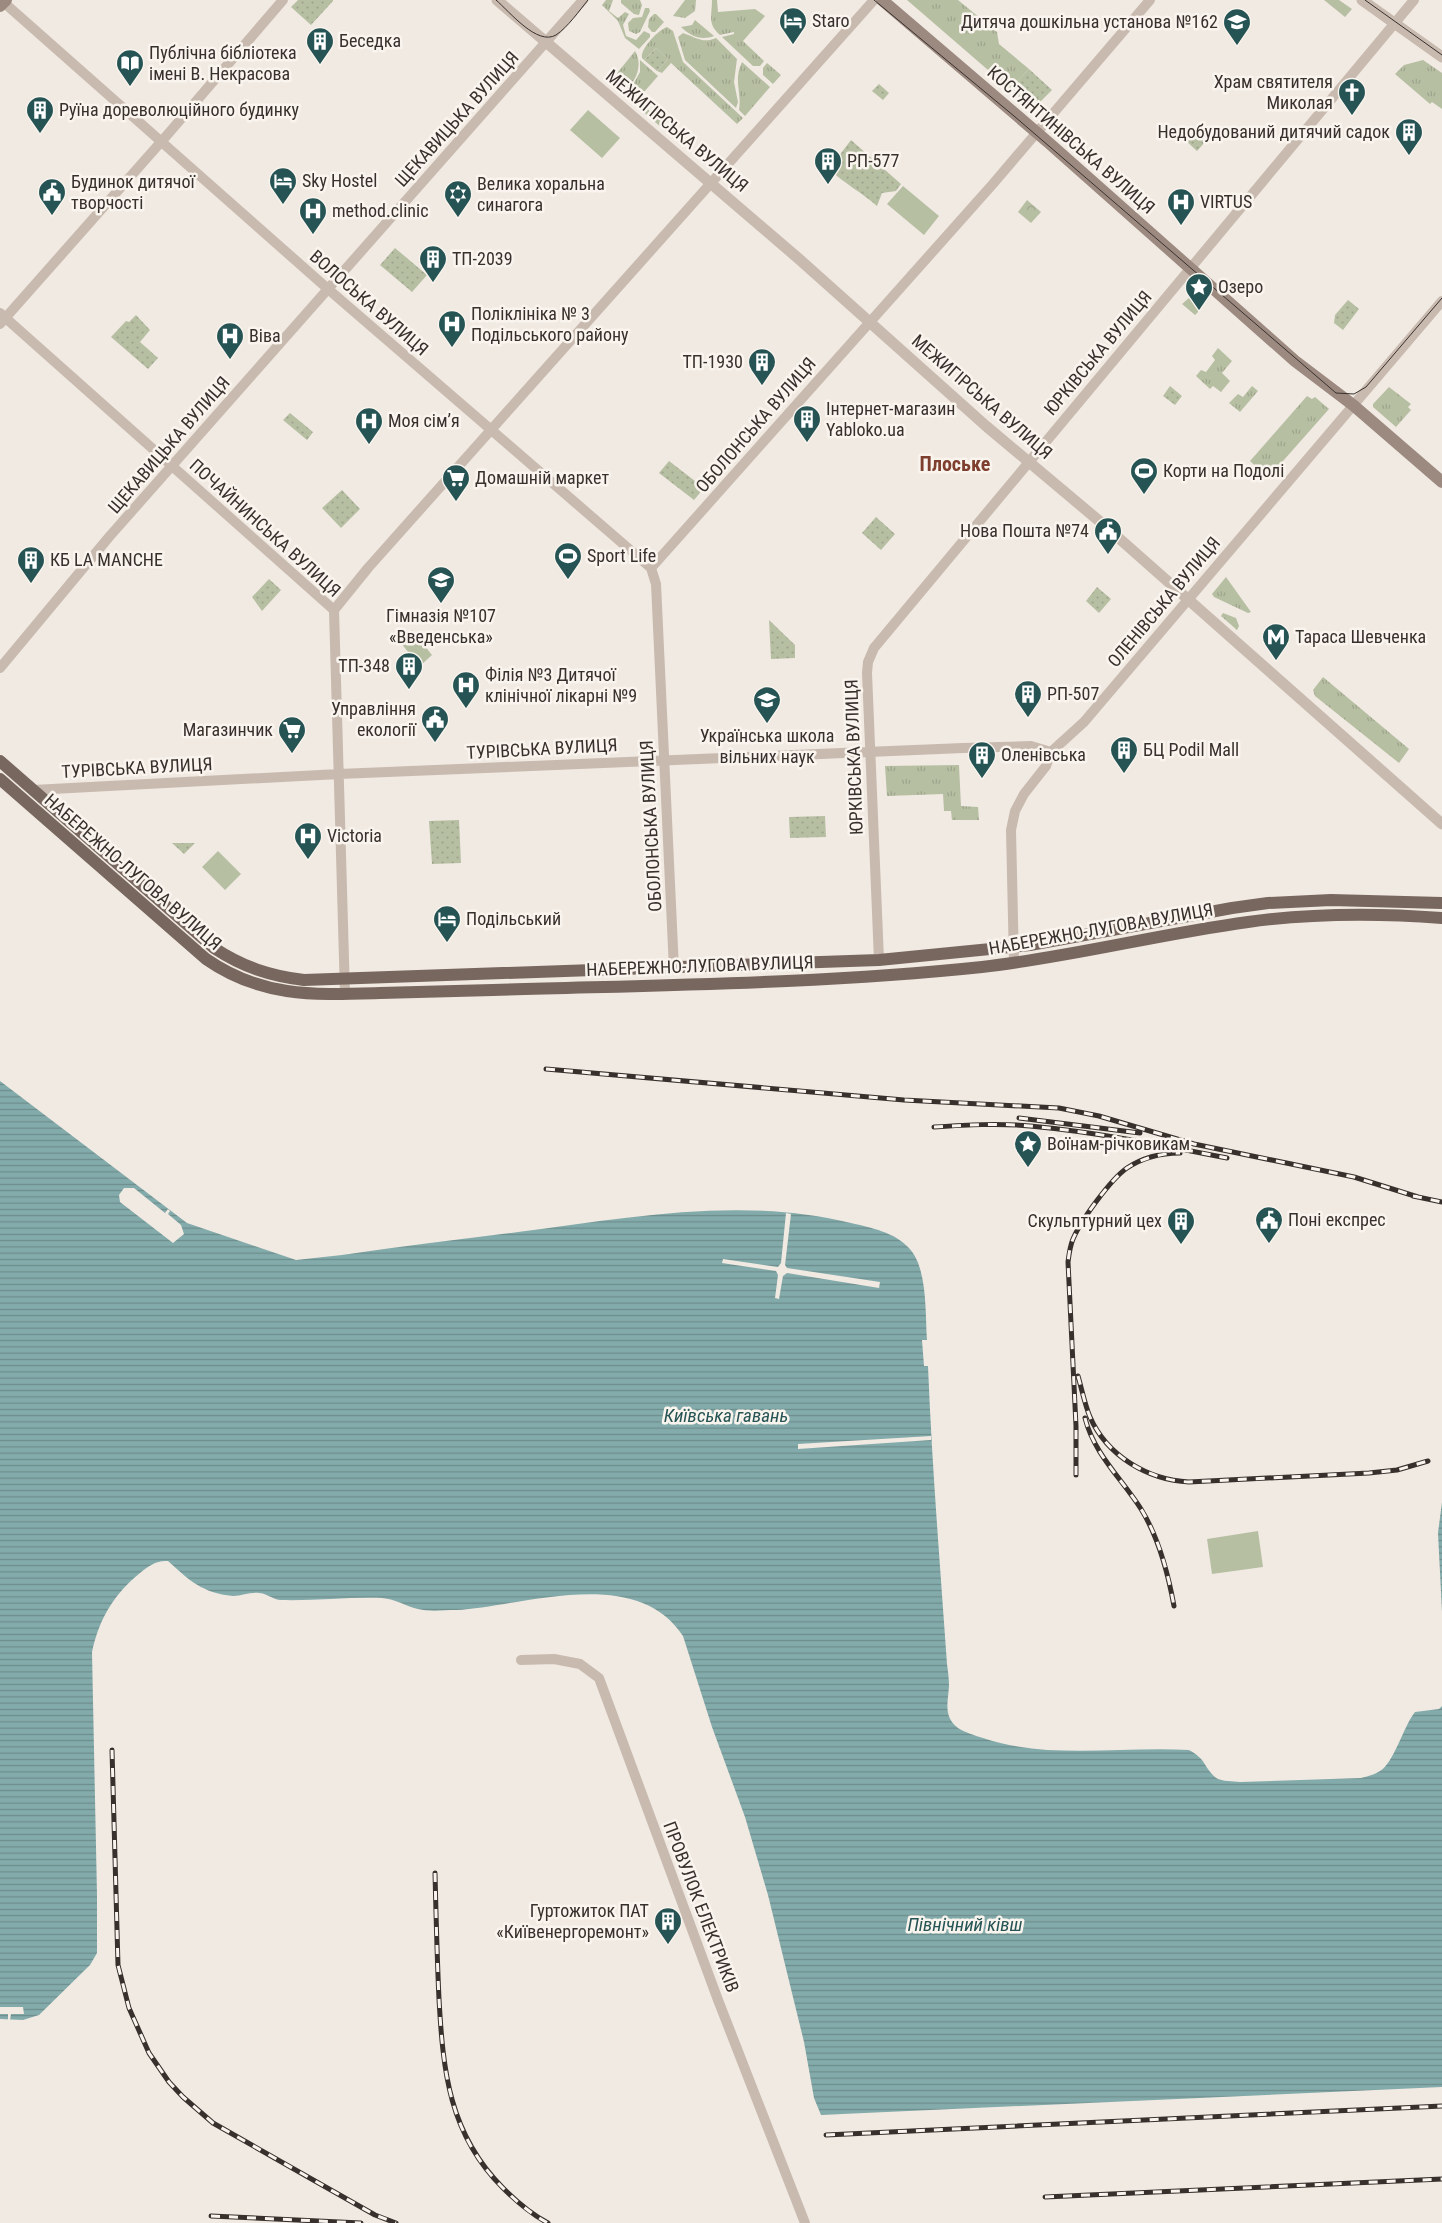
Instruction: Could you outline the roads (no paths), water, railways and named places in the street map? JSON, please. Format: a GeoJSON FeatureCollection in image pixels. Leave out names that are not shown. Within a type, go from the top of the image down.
{"type":"FeatureCollection","features":[{"type":"Feature","properties":{"kind":"main road","name":"КОСТЯНТИНІВСЬКА ВУЛИЦЯ"},"geometry":{"type":"LineString","coordinates":[[882,0],[1036,132],[1295,360],[1352,405],[1442,482]]}},
{"type":"Feature","properties":{"kind":"main road","name":"НАБЕРЕЖНО-ЛУГОВА ВУЛИЦЯ"},"geometry":{"type":"LineString","coordinates":[[0,761],[199,936],[230,958],[262,972],[304,980],[674,969],[879,960],[1014,947],[1087,936],[1232,908],[1268,904],[1331,900],[1442,903]]}},
{"type":"Feature","properties":{"kind":"main road","name":"НАБЕРЕЖНО-ЛУГОВА ВУЛИЦЯ"},"geometry":{"type":"LineString","coordinates":[[0,779],[185,942],[220,969],[254,985],[272,990],[306,995],[857,977],[1014,963],[1218,926],[1271,919],[1338,915],[1442,918]]}},
{"type":"Feature","properties":{"kind":"street"},"geometry":{"type":"LineString","coordinates":[[2,318],[162,142],[283,0]]}},
{"type":"Feature","properties":{"kind":"street","name":"МЕЖИГІРСЬКА ВУЛИЦЯ"},"geometry":{"type":"LineString","coordinates":[[497,0],[711,183],[1188,599],[1442,824]]}},
{"type":"Feature","properties":{"kind":"street","name":"ЩЕКАВИЦЬКА ВУЛИЦЯ"},"geometry":{"type":"LineString","coordinates":[[0,668],[172,466],[583,0]]}},
{"type":"Feature","properties":{"kind":"street"},"geometry":{"type":"LineString","coordinates":[[334,610],[492,429],[874,0]]}},
{"type":"Feature","properties":{"kind":"street","name":"ОБОЛОНСЬКА ВУЛИЦЯ"},"geometry":{"type":"LineString","coordinates":[[674,969],[656,584],[651,568],[992,185],[1150,0]]}},
{"type":"Feature","properties":{"kind":"street"},"geometry":{"type":"LineString","coordinates":[[1362,0],[1442,57]]}},
{"type":"Feature","properties":{"kind":"street","name":"ЮРКІВСЬКА ВУЛИЦЯ"},"geometry":{"type":"LineString","coordinates":[[879,960],[867,674],[868,662],[874,648],[1414,0]]}},
{"type":"Feature","properties":{"kind":"street","name":"ВОЛОСЬКА ВУЛИЦЯ"},"geometry":{"type":"LineString","coordinates":[[2,2],[328,289],[651,568]]}},
{"type":"Feature","properties":{"kind":"street","name":"ОЛЕНІВСЬКА ВУЛИЦЯ"},"geometry":{"type":"LineString","coordinates":[[1014,963],[1013,820],[1018,803],[1042,770],[1051,752],[1079,727],[1442,301]]}},
{"type":"Feature","properties":{"kind":"street","name":"ПОЧАЙНИНСЬКА ВУЛИЦЯ"},"geometry":{"type":"LineString","coordinates":[[2,318],[334,610],[345,994]]}},
{"type":"Feature","properties":{"kind":"street","name":"ТУРІВСЬКА ВУЛИЦЯ"},"geometry":{"type":"LineString","coordinates":[[33,790],[339,774],[869,752],[1031,746],[1051,752]]}},
{"type":"Feature","properties":{"kind":"street","name":"ПРОВУЛОК ЕЛЕКТРИКІВ"},"geometry":{"type":"LineString","coordinates":[[521,1660],[554,1659],[580,1664],[599,1678],[718,2000],[805,2223]]}},
{"type":"Feature","properties":{"kind":"water","name":"Київська гавань"},"geometry":{"type":"Polygon","coordinates":[[[0,1081],[187,1223],[296,1260],[643,1216],[726,1210],[810,1215],[875,1229],[897,1238],[909,1248],[915,1257],[923,1279],[927,1340],[922,1340],[924,1366],[928,1366],[936,1515],[949,1681],[947,1709],[953,1724],[970,1734],[1008,1745],[1033,1749],[1085,1751],[1189,1750],[1202,1760],[1217,1779],[1223,1781],[1361,1778],[1380,1771],[1390,1761],[1406,1726],[1415,1712],[1439,1709],[1442,1706],[1442,2087],[821,2115],[814,2098],[804,2042],[768,1895],[745,1817],[712,1727],[683,1636],[663,1614],[637,1601],[609,1595],[578,1594],[484,1607],[437,1611],[418,1609],[382,1598],[280,1600],[256,1593],[233,1596],[204,1589],[168,1561],[160,1561],[143,1570],[115,1599],[103,1618],[92,1652],[97,1953],[90,1965],[39,2015],[23,2020],[0,2019],[0,1081]]]}},
{"type":"Feature","properties":{"kind":"water"},"geometry":{"type":"Polygon","coordinates":[[[1442,1502],[1442,1612],[1438,1533],[1442,1502]]]}},
{"type":"Feature","properties":{"kind":"tram line"},"geometry":{"type":"LineString","coordinates":[[496,0],[532,32],[549,37],[556,35],[565,28],[588,0]]}},
{"type":"Feature","properties":{"kind":"tram line"},"geometry":{"type":"LineString","coordinates":[[874,0],[1014,116],[1336,393],[1354,394],[1366,387],[1442,298]]}},
{"type":"Feature","properties":{"kind":"tram line"},"geometry":{"type":"LineString","coordinates":[[1365,0],[1442,55]]}},
{"type":"Feature","properties":{"kind":"railway"},"geometry":{"type":"LineString","coordinates":[[546,1069],[904,1100],[1059,1108],[1099,1116],[1194,1144],[1354,1177],[1418,1197]]}},
{"type":"Feature","properties":{"kind":"railway"},"geometry":{"type":"LineString","coordinates":[[1019,1118],[1140,1133]]}},
{"type":"Feature","properties":{"kind":"railway"},"geometry":{"type":"LineString","coordinates":[[934,1127],[970,1125],[1030,1126],[1128,1139],[1227,1158]]}},
{"type":"Feature","properties":{"kind":"railway"},"geometry":{"type":"LineString","coordinates":[[1076,1475],[1076,1426],[1068,1262],[1072,1242],[1097,1200],[1120,1173],[1139,1161],[1166,1154],[1180,1153]]}},
{"type":"Feature","properties":{"kind":"railway"},"geometry":{"type":"LineString","coordinates":[[1413,1196],[1442,1202]]}},
{"type":"Feature","properties":{"kind":"railway"},"geometry":{"type":"LineString","coordinates":[[1078,1376],[1090,1417],[1097,1431],[1107,1443],[1118,1454],[1144,1471],[1174,1480],[1189,1482],[1369,1473],[1397,1470],[1428,1461]]}},
{"type":"Feature","properties":{"kind":"railway"},"geometry":{"type":"LineString","coordinates":[[1085,1418],[1089,1431],[1102,1455],[1134,1498],[1153,1532],[1166,1568],[1174,1606]]}},
{"type":"Feature","properties":{"kind":"railway"},"geometry":{"type":"LineString","coordinates":[[112,1750],[118,1965],[129,2008],[149,2053],[169,2082],[213,2123],[375,2215],[396,2223]]}},
{"type":"Feature","properties":{"kind":"railway"},"geometry":{"type":"LineString","coordinates":[[435,1873],[441,2026],[443,2051],[452,2100],[471,2146],[485,2167],[519,2203],[548,2223]]}},
{"type":"Feature","properties":{"kind":"railway"},"geometry":{"type":"LineString","coordinates":[[826,2135],[1442,2106]]}},
{"type":"Feature","properties":{"kind":"railway"},"geometry":{"type":"LineString","coordinates":[[1045,2197],[1442,2179]]}},
{"type":"Feature","properties":{"kind":"railway"},"geometry":{"type":"LineString","coordinates":[[211,2216],[361,2223]]}},
{"type":"Feature","properties":{"kind":"place","name":"Staro"},"geometry":{"type":"Point","coordinates":[793,45]}},
{"type":"Feature","properties":{"kind":"place","name":"Дитяча дошкільна установа №162"},"geometry":{"type":"Point","coordinates":[1237,46]}},
{"type":"Feature","properties":{"kind":"place","name":"Беседка"},"geometry":{"type":"Point","coordinates":[320,65]}},
{"type":"Feature","properties":{"kind":"place","name":"Публічна бібліотека імені В. Некрасова"},"geometry":{"type":"Point","coordinates":[130,87]}},
{"type":"Feature","properties":{"kind":"place","name":"Храм святителя Миколая"},"geometry":{"type":"Point","coordinates":[1352,116]}},
{"type":"Feature","properties":{"kind":"place","name":"Руїна дореволюційного будинку"},"geometry":{"type":"Point","coordinates":[40,134]}},
{"type":"Feature","properties":{"kind":"place","name":"Недобудований дитячий садок"},"geometry":{"type":"Point","coordinates":[1409,156]}},
{"type":"Feature","properties":{"kind":"place","name":"РП-577"},"geometry":{"type":"Point","coordinates":[828,185]}},
{"type":"Feature","properties":{"kind":"place","name":"Sky Hostel"},"geometry":{"type":"Point","coordinates":[283,205]}},
{"type":"Feature","properties":{"kind":"place","name":"Будинок дитячої творчості"},"geometry":{"type":"Point","coordinates":[52,216]}},
{"type":"Feature","properties":{"kind":"place","name":"Велика хоральна синагога"},"geometry":{"type":"Point","coordinates":[458,218]}},
{"type":"Feature","properties":{"kind":"place","name":"VIRTUS"},"geometry":{"type":"Point","coordinates":[1181,226]}},
{"type":"Feature","properties":{"kind":"place","name":"method.clinic"},"geometry":{"type":"Point","coordinates":[313,235]}},
{"type":"Feature","properties":{"kind":"place","name":"ТП-2039"},"geometry":{"type":"Point","coordinates":[433,283]}},
{"type":"Feature","properties":{"kind":"place","name":"Озеро"},"geometry":{"type":"Point","coordinates":[1199,311]}},
{"type":"Feature","properties":{"kind":"place","name":"Поліклініка № 3 Подільського району"},"geometry":{"type":"Point","coordinates":[452,348]}},
{"type":"Feature","properties":{"kind":"place","name":"Віва"},"geometry":{"type":"Point","coordinates":[230,360]}},
{"type":"Feature","properties":{"kind":"place","name":"ТП-1930"},"geometry":{"type":"Point","coordinates":[762,386]}},
{"type":"Feature","properties":{"kind":"place","name":"Інтернет-магазин Yabloko.ua"},"geometry":{"type":"Point","coordinates":[807,443]}},
{"type":"Feature","properties":{"kind":"place","name":"Моя сім’я"},"geometry":{"type":"Point","coordinates":[369,445]}},
{"type":"Feature","properties":{"kind":"place","name":"Корти на Подолі"},"geometry":{"type":"Point","coordinates":[1144,495]}},
{"type":"Feature","properties":{"kind":"place","name":"Домашній маркет"},"geometry":{"type":"Point","coordinates":[456,502]}},
{"type":"Feature","properties":{"kind":"place","name":"Нова Пошта №74"},"geometry":{"type":"Point","coordinates":[1108,555]}},
{"type":"Feature","properties":{"kind":"place","name":"Sport Life"},"geometry":{"type":"Point","coordinates":[568,580]}},
{"type":"Feature","properties":{"kind":"place","name":"КБ LA MANCHE"},"geometry":{"type":"Point","coordinates":[31,584]}},
{"type":"Feature","properties":{"kind":"place","name":"Гімназія №107 «Введенська»"},"geometry":{"type":"Point","coordinates":[441,604]}},
{"type":"Feature","properties":{"kind":"place","name":"Тараса Шевченка"},"geometry":{"type":"Point","coordinates":[1276,661]}},
{"type":"Feature","properties":{"kind":"place","name":"ТП-348"},"geometry":{"type":"Point","coordinates":[409,690]}},
{"type":"Feature","properties":{"kind":"place","name":"Філія №3 Дитячої клінічної лікарні №9"},"geometry":{"type":"Point","coordinates":[466,709]}},
{"type":"Feature","properties":{"kind":"place","name":"РП-507"},"geometry":{"type":"Point","coordinates":[1028,718]}},
{"type":"Feature","properties":{"kind":"place","name":"Українська школа вільних наук"},"geometry":{"type":"Point","coordinates":[767,724]}},
{"type":"Feature","properties":{"kind":"place","name":"Управління екології"},"geometry":{"type":"Point","coordinates":[435,743]}},
{"type":"Feature","properties":{"kind":"place","name":"Магазинчик"},"geometry":{"type":"Point","coordinates":[292,754]}},
{"type":"Feature","properties":{"kind":"place","name":"БЦ Podil Mall"},"geometry":{"type":"Point","coordinates":[1124,774]}},
{"type":"Feature","properties":{"kind":"place","name":"Оленівська"},"geometry":{"type":"Point","coordinates":[982,779]}},
{"type":"Feature","properties":{"kind":"place","name":"Victoria"},"geometry":{"type":"Point","coordinates":[308,860]}},
{"type":"Feature","properties":{"kind":"place","name":"Подільський"},"geometry":{"type":"Point","coordinates":[447,943]}},
{"type":"Feature","properties":{"kind":"place","name":"Воїнам-річковикам"},"geometry":{"type":"Point","coordinates":[1028,1168]}},
{"type":"Feature","properties":{"kind":"place","name":"Поні експрес"},"geometry":{"type":"Point","coordinates":[1269,1244]}},
{"type":"Feature","properties":{"kind":"place","name":"Скульптурний цех"},"geometry":{"type":"Point","coordinates":[1181,1245]}},
{"type":"Feature","properties":{"kind":"place","name":"Гуртожиток ПАТ «Київенергоремонт»"},"geometry":{"type":"Point","coordinates":[668,1945]}},
{"type":"Feature","properties":{"kind":"district","name":"Плоське"},"geometry":{"type":"Point","coordinates":[955,464]}},
{"type":"Feature","properties":{"kind":"water label","name":"Північний ківш"},"geometry":{"type":"Point","coordinates":[965,1924]}}]}
